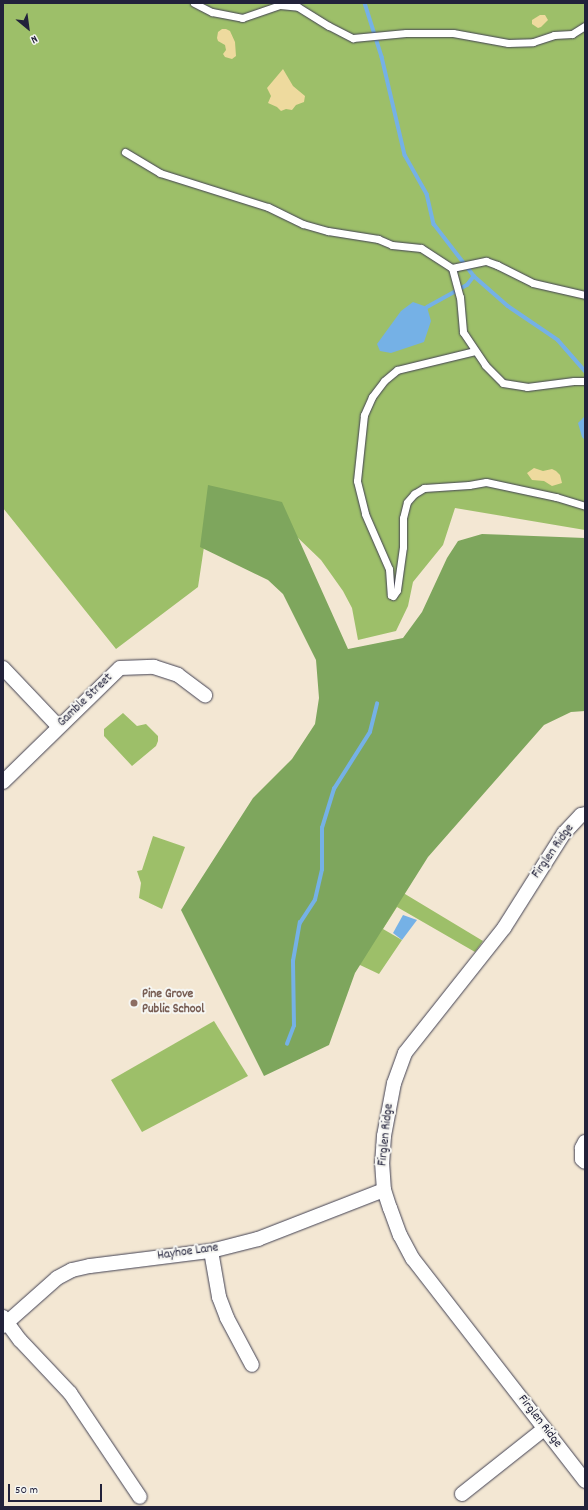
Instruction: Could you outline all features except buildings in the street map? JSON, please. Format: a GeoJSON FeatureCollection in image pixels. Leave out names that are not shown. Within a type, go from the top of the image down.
{"type":"FeatureCollection","features":[{"type":"Feature","properties":{"kind":"street","name":"Gamble Street"},"geometry":{"type":"LineString","coordinates":[[3,782],[44,744],[120,668],[154,667],[178,675],[205,695]]}},
{"type":"Feature","properties":{"kind":"street"},"geometry":{"type":"LineString","coordinates":[[3,668],[60,727]]}},
{"type":"Feature","properties":{"kind":"street","name":"Firglen Ridge"},"geometry":{"type":"LineString","coordinates":[[585,814],[581,815],[564,833],[504,928],[404,1052],[394,1083],[384,1136],[382,1162],[384,1190],[400,1235],[413,1259],[585,1481]]}},
{"type":"Feature","properties":{"kind":"street"},"geometry":{"type":"LineString","coordinates":[[585,1142],[582,1148],[582,1159],[585,1162]]}},
{"type":"Feature","properties":{"kind":"street","name":"Hayhoe Lane"},"geometry":{"type":"LineString","coordinates":[[4,1322],[57,1278],[72,1270],[90,1266],[211,1251],[258,1239],[384,1190]]}},
{"type":"Feature","properties":{"kind":"street"},"geometry":{"type":"LineString","coordinates":[[211,1251],[220,1297],[227,1318],[252,1365]]}},
{"type":"Feature","properties":{"kind":"street"},"geometry":{"type":"LineString","coordinates":[[4,1322],[70,1393],[140,1497]]}},
{"type":"Feature","properties":{"kind":"street"},"geometry":{"type":"LineString","coordinates":[[462,1494],[544,1429]]}},
{"type":"Feature","properties":{"kind":"lane"},"geometry":{"type":"LineString","coordinates":[[194,3],[212,12],[242,18],[280,5],[298,6],[329,26],[353,38],[406,33],[454,33],[508,43],[533,42],[554,35],[572,34],[585,26]]}},
{"type":"Feature","properties":{"kind":"lane"},"geometry":{"type":"LineString","coordinates":[[124,152],[160,173],[268,207],[303,224],[328,231],[378,239],[392,245],[420,248],[455,267],[486,261],[497,264],[533,283],[585,295]]}},
{"type":"Feature","properties":{"kind":"lane"},"geometry":{"type":"LineString","coordinates":[[455,267],[456,282],[460,297],[463,332],[485,366],[503,384],[527,387],[584,381]]}},
{"type":"Feature","properties":{"kind":"lane"},"geometry":{"type":"LineString","coordinates":[[475,351],[397,370],[384,381],[372,397],[364,415],[357,481],[365,514],[389,569],[391,595],[393,596],[397,590],[403,547],[403,518],[407,502],[414,494],[424,488],[469,485],[486,482],[556,497],[585,506]]}},
{"type":"Feature","properties":{"kind":"green space"},"geometry":{"type":"Polygon","coordinates":[[[3,3],[585,3],[585,530],[455,508],[443,545],[413,582],[408,606],[396,631],[358,640],[352,608],[343,591],[321,560],[295,535],[213,487],[198,587],[116,649],[3,508],[3,3]]]}},
{"type":"Feature","properties":{"kind":"green space"},"geometry":{"type":"Polygon","coordinates":[[[208,485],[282,502],[348,649],[403,638],[422,612],[447,558],[458,541],[482,534],[585,538],[585,711],[571,712],[544,725],[428,857],[355,973],[329,1045],[264,1076],[181,910],[253,798],[292,759],[315,724],[319,698],[316,660],[283,594],[268,580],[200,547],[208,485]]]}},
{"type":"Feature","properties":{"kind":"green space"},"geometry":{"type":"Polygon","coordinates":[[[123,713],[137,726],[146,724],[158,736],[156,746],[132,766],[104,736],[104,729],[123,713]]]}},
{"type":"Feature","properties":{"kind":"green space"},"geometry":{"type":"Polygon","coordinates":[[[153,836],[185,847],[162,909],[139,898],[141,883],[137,871],[142,870],[153,836]]]}},
{"type":"Feature","properties":{"kind":"green space"},"geometry":{"type":"Polygon","coordinates":[[[383,872],[405,894],[483,941],[475,952],[397,907],[383,929],[402,940],[379,974],[360,965],[338,944],[383,872]]]}},
{"type":"Feature","properties":{"kind":"green space"},"geometry":{"type":"Polygon","coordinates":[[[214,1021],[248,1076],[142,1132],[111,1080],[214,1021]]]}},
{"type":"Feature","properties":{"kind":"sand"},"geometry":{"type":"Polygon","coordinates":[[[540,15],[545,15],[548,20],[538,28],[532,24],[532,20],[540,15]]]}},
{"type":"Feature","properties":{"kind":"sand"},"geometry":{"type":"Polygon","coordinates":[[[222,29],[230,31],[235,42],[236,56],[232,59],[225,57],[223,54],[226,50],[225,45],[218,41],[217,38],[218,32],[222,29]]]}},
{"type":"Feature","properties":{"kind":"sand"},"geometry":{"type":"Polygon","coordinates":[[[283,69],[293,86],[305,96],[304,102],[296,105],[292,110],[286,109],[281,111],[277,107],[268,103],[271,96],[267,88],[283,69]]]}},
{"type":"Feature","properties":{"kind":"sand"},"geometry":{"type":"Polygon","coordinates":[[[534,468],[543,471],[552,469],[556,471],[560,475],[562,483],[552,486],[544,481],[532,480],[527,473],[534,468]]]}},
{"type":"Feature","properties":{"kind":"water"},"geometry":{"type":"Polygon","coordinates":[[[413,302],[427,307],[431,321],[424,342],[391,353],[380,351],[377,344],[401,311],[413,302]]]}},
{"type":"Feature","properties":{"kind":"water"},"geometry":{"type":"Polygon","coordinates":[[[585,416],[585,440],[582,437],[578,423],[585,416]]]}},
{"type":"Feature","properties":{"kind":"water"},"geometry":{"type":"Polygon","coordinates":[[[403,915],[417,920],[402,940],[393,933],[403,915]]]}},
{"type":"Feature","properties":{"kind":"waterway"},"geometry":{"type":"LineString","coordinates":[[365,3],[382,57],[405,155],[427,194],[434,224],[474,276],[508,306],[558,340],[585,371]]}},
{"type":"Feature","properties":{"kind":"waterway"},"geometry":{"type":"LineString","coordinates":[[427,307],[467,285],[474,276]]}},
{"type":"Feature","properties":{"kind":"waterway"},"geometry":{"type":"LineString","coordinates":[[287,1044],[294,1026],[293,961],[300,923],[315,900],[322,870],[322,828],[334,789],[370,732],[377,704]]}},
{"type":"Feature","properties":{"kind":"place","name":"Pine Grove Public School"},"geometry":{"type":"Point","coordinates":[134,1003]}}]}
